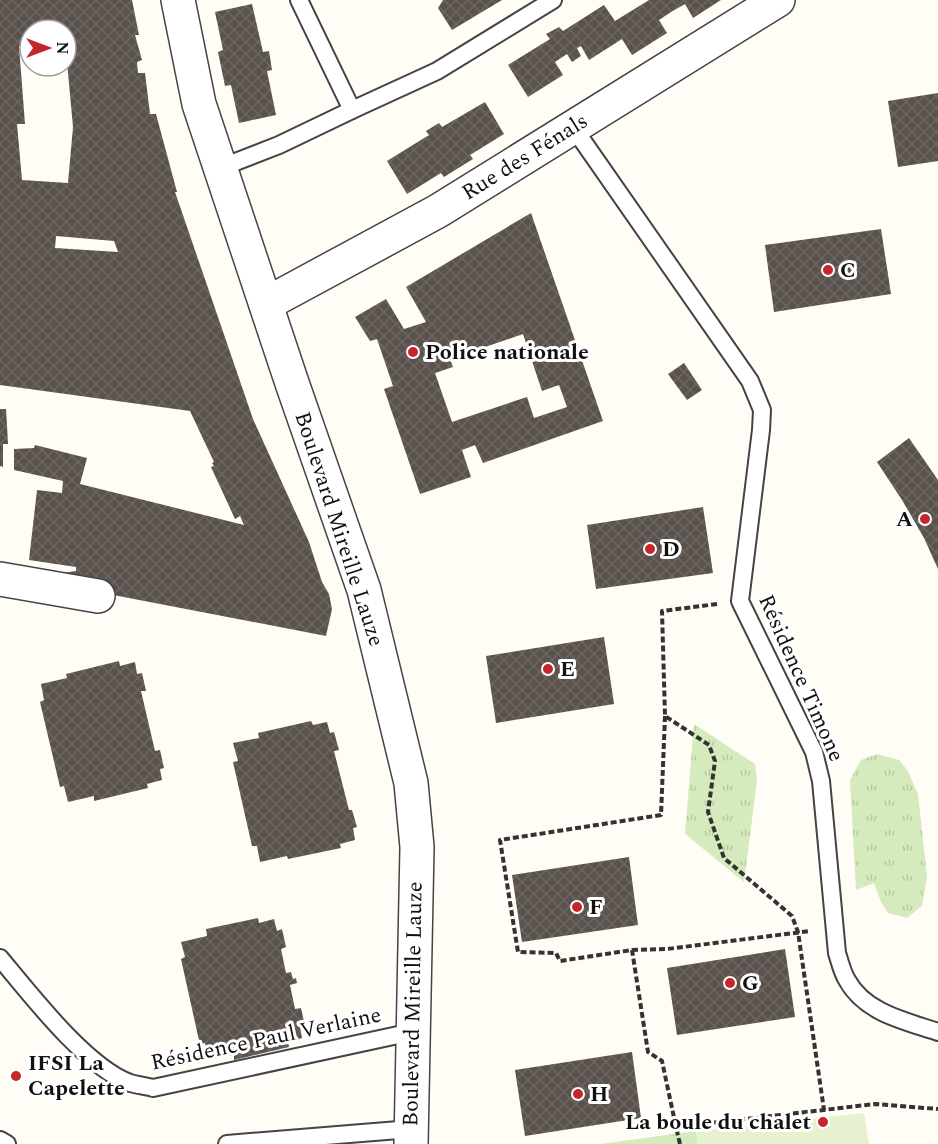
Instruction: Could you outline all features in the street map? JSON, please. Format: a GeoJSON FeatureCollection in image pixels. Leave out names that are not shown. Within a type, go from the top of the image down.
{"type":"FeatureCollection","features":[{"type":"Feature","properties":{"kind":"street","name":"Boulevard Mireille Lauze"},"geometry":{"type":"LineString","coordinates":[[178,0],[199,104],[364,590],[411,783],[417,847],[411,1137]]}},
{"type":"Feature","properties":{"kind":"street","name":"Rue des Fénals"},"geometry":{"type":"LineString","coordinates":[[266,304],[438,211],[778,0]]}},
{"type":"Feature","properties":{"kind":"street"},"geometry":{"type":"LineString","coordinates":[[0,579],[98,596]]}},
{"type":"Feature","properties":{"kind":"lane"},"geometry":{"type":"LineString","coordinates":[[299,0],[352,110]]}},
{"type":"Feature","properties":{"kind":"lane"},"geometry":{"type":"LineString","coordinates":[[220,168],[279,145],[437,71],[552,0]]}},
{"type":"Feature","properties":{"kind":"lane","name":"Résidence Timone"},"geometry":{"type":"LineString","coordinates":[[573,127],[750,381],[762,410],[740,601],[814,752],[822,781],[837,953],[846,980],[863,1001],[891,1017],[938,1032]]}},
{"type":"Feature","properties":{"kind":"lane","name":"Résidence Paul Verlaine"},"geometry":{"type":"LineString","coordinates":[[0,958],[40,1007],[98,1064],[129,1083],[153,1088],[412,1032]]}},
{"type":"Feature","properties":{"kind":"lane"},"geometry":{"type":"LineString","coordinates":[[227,1144],[411,1137]]}},
{"type":"Feature","properties":{"kind":"lane"},"geometry":{"type":"LineString","coordinates":[[0,1140],[7,1144]]}},
{"type":"Feature","properties":{"kind":"path"},"geometry":{"type":"LineString","coordinates":[[740,601],[662,610],[665,716],[661,815],[500,840],[518,952],[556,953],[560,961],[632,950],[667,949],[815,930]]}},
{"type":"Feature","properties":{"kind":"path"},"geometry":{"type":"LineString","coordinates":[[665,716],[709,745],[715,761],[708,812],[724,858],[792,916],[798,932],[824,1110]]}},
{"type":"Feature","properties":{"kind":"path"},"geometry":{"type":"LineString","coordinates":[[632,950],[648,1052],[662,1061],[680,1144]]}},
{"type":"Feature","properties":{"kind":"path"},"geometry":{"type":"LineString","coordinates":[[675,1127],[875,1104],[938,1109]]}},
{"type":"Feature","properties":{"kind":"green space"},"geometry":{"type":"Polygon","coordinates":[[[694,724],[755,764],[757,781],[744,882],[685,834],[694,724]]]}},
{"type":"Feature","properties":{"kind":"green space"},"geometry":{"type":"Polygon","coordinates":[[[877,754],[899,760],[908,771],[918,794],[927,877],[922,906],[907,918],[888,913],[874,883],[856,890],[850,780],[861,760],[877,754]]]}},
{"type":"Feature","properties":{"kind":"green space","name":"La boule du chalet"},"geometry":{"type":"Polygon","coordinates":[[[864,1113],[869,1144],[698,1144],[696,1131],[864,1113]]]}},
{"type":"Feature","properties":{"kind":"green space"},"geometry":{"type":"Polygon","coordinates":[[[696,1131],[698,1144],[600,1144],[696,1131]]]}},
{"type":"Feature","properties":{"kind":"building"},"geometry":{"type":"Polygon","coordinates":[[[0,0],[132,0],[139,35],[135,35],[142,60],[137,62],[138,73],[145,73],[150,114],[156,114],[177,192],[175,192],[253,419],[309,542],[322,582],[329,594],[332,609],[326,636],[77,588],[63,573],[76,571],[76,567],[29,560],[37,490],[62,493],[63,481],[14,470],[14,449],[34,448],[35,445],[87,458],[80,484],[244,525],[240,516],[235,519],[211,467],[214,466],[212,463],[214,462],[190,411],[0,385],[0,0]],[[18,18],[18,78],[21,78],[25,124],[17,124],[22,180],[68,183],[73,127],[68,78],[78,78],[78,18],[18,18]],[[56,236],[55,248],[118,252],[114,241],[56,236]]]}},
{"type":"Feature","properties":{"kind":"building"},"geometry":{"type":"Polygon","coordinates":[[[443,0],[502,0],[452,30],[438,8],[443,0]]]}},
{"type":"Feature","properties":{"kind":"building"},"geometry":{"type":"Polygon","coordinates":[[[649,0],[721,0],[693,18],[685,4],[671,12],[659,20],[667,33],[632,55],[622,39],[589,60],[581,46],[577,48],[581,56],[572,62],[567,54],[555,62],[563,75],[528,97],[508,65],[550,39],[546,34],[559,27],[563,31],[604,5],[615,21],[649,0]]]}},
{"type":"Feature","properties":{"kind":"building"},"geometry":{"type":"Polygon","coordinates":[[[252,4],[263,52],[269,51],[272,70],[267,71],[276,115],[239,123],[231,85],[225,86],[218,52],[223,50],[215,12],[252,4]]]}},
{"type":"Feature","properties":{"kind":"building"},"geometry":{"type":"Polygon","coordinates":[[[938,93],[938,161],[898,167],[888,101],[938,93]]]}},
{"type":"Feature","properties":{"kind":"building"},"geometry":{"type":"Polygon","coordinates":[[[485,102],[504,134],[470,155],[473,159],[444,177],[441,173],[407,194],[387,161],[429,135],[426,131],[439,123],[442,127],[485,102]]]}},
{"type":"Feature","properties":{"kind":"building"},"geometry":{"type":"Polygon","coordinates":[[[531,213],[603,421],[483,463],[475,445],[462,450],[471,477],[420,494],[384,389],[393,386],[377,339],[370,341],[355,317],[386,299],[404,329],[426,322],[406,287],[531,213]],[[523,334],[450,359],[453,367],[435,373],[452,422],[527,397],[534,418],[567,407],[559,385],[542,391],[523,334]]]}},
{"type":"Feature","properties":{"kind":"building","name":"C"},"geometry":{"type":"Polygon","coordinates":[[[881,229],[891,294],[774,312],[765,245],[881,229]]]}},
{"type":"Feature","properties":{"kind":"building"},"geometry":{"type":"Polygon","coordinates":[[[684,363],[702,390],[687,400],[668,374],[684,363]]]}},
{"type":"Feature","properties":{"kind":"building"},"geometry":{"type":"Polygon","coordinates":[[[0,409],[6,409],[8,444],[3,444],[3,467],[0,466],[0,409]]]}},
{"type":"Feature","properties":{"kind":"building","name":"A"},"geometry":{"type":"Polygon","coordinates":[[[909,438],[938,480],[938,569],[924,538],[877,462],[909,438]]]}},
{"type":"Feature","properties":{"kind":"building","name":"D"},"geometry":{"type":"Polygon","coordinates":[[[703,507],[713,573],[596,589],[587,525],[703,507]]]}},
{"type":"Feature","properties":{"kind":"building","name":"E"},"geometry":{"type":"Polygon","coordinates":[[[604,637],[614,704],[496,723],[486,656],[604,637]]]}},
{"type":"Feature","properties":{"kind":"building"},"geometry":{"type":"Polygon","coordinates":[[[119,661],[120,666],[135,662],[137,674],[142,673],[146,691],[141,691],[155,751],[160,750],[164,768],[160,769],[162,780],[147,784],[148,788],[94,801],[94,796],[68,802],[64,786],[60,787],[40,702],[44,700],[41,684],[67,678],[66,674],[119,661]]]}},
{"type":"Feature","properties":{"kind":"building"},"geometry":{"type":"Polygon","coordinates":[[[311,721],[313,725],[327,722],[330,733],[334,732],[339,750],[334,751],[349,810],[352,810],[357,827],[353,828],[355,840],[340,844],[341,848],[288,859],[287,856],[260,862],[257,846],[252,846],[233,762],[238,761],[233,743],[259,738],[258,733],[311,721]]]}},
{"type":"Feature","properties":{"kind":"building","name":"F"},"geometry":{"type":"Polygon","coordinates":[[[629,857],[638,925],[522,942],[512,875],[629,857]]]}},
{"type":"Feature","properties":{"kind":"building"},"geometry":{"type":"Polygon","coordinates":[[[258,918],[259,923],[274,919],[277,931],[282,929],[286,947],[281,949],[286,973],[291,972],[293,979],[296,978],[297,983],[290,985],[295,1009],[301,1008],[305,1026],[300,1027],[302,1038],[288,1042],[289,1047],[234,1060],[234,1055],[209,1060],[205,1043],[200,1045],[181,959],[185,957],[181,942],[207,936],[206,929],[258,918]]]}},
{"type":"Feature","properties":{"kind":"building","name":"G"},"geometry":{"type":"Polygon","coordinates":[[[785,949],[795,1017],[677,1035],[667,968],[785,949]]]}},
{"type":"Feature","properties":{"kind":"building","name":"H"},"geometry":{"type":"Polygon","coordinates":[[[632,1052],[641,1118],[525,1136],[515,1070],[632,1052]]]}},
{"type":"Feature","properties":{"kind":"place","name":"C"},"geometry":{"type":"Point","coordinates":[828,270]}},
{"type":"Feature","properties":{"kind":"place","name":"Police nationale"},"geometry":{"type":"Point","coordinates":[413,352]}},
{"type":"Feature","properties":{"kind":"place","name":"A"},"geometry":{"type":"Point","coordinates":[925,519]}},
{"type":"Feature","properties":{"kind":"place","name":"D"},"geometry":{"type":"Point","coordinates":[650,549]}},
{"type":"Feature","properties":{"kind":"place","name":"E"},"geometry":{"type":"Point","coordinates":[548,669]}},
{"type":"Feature","properties":{"kind":"place","name":"F"},"geometry":{"type":"Point","coordinates":[577,907]}},
{"type":"Feature","properties":{"kind":"place","name":"G"},"geometry":{"type":"Point","coordinates":[730,983]}},
{"type":"Feature","properties":{"kind":"place","name":"IFSI La Capelette"},"geometry":{"type":"Point","coordinates":[16,1076]}},
{"type":"Feature","properties":{"kind":"place","name":"H"},"geometry":{"type":"Point","coordinates":[578,1094]}},
{"type":"Feature","properties":{"kind":"place","name":"La boule du chalet"},"geometry":{"type":"Point","coordinates":[823,1122]}}]}
